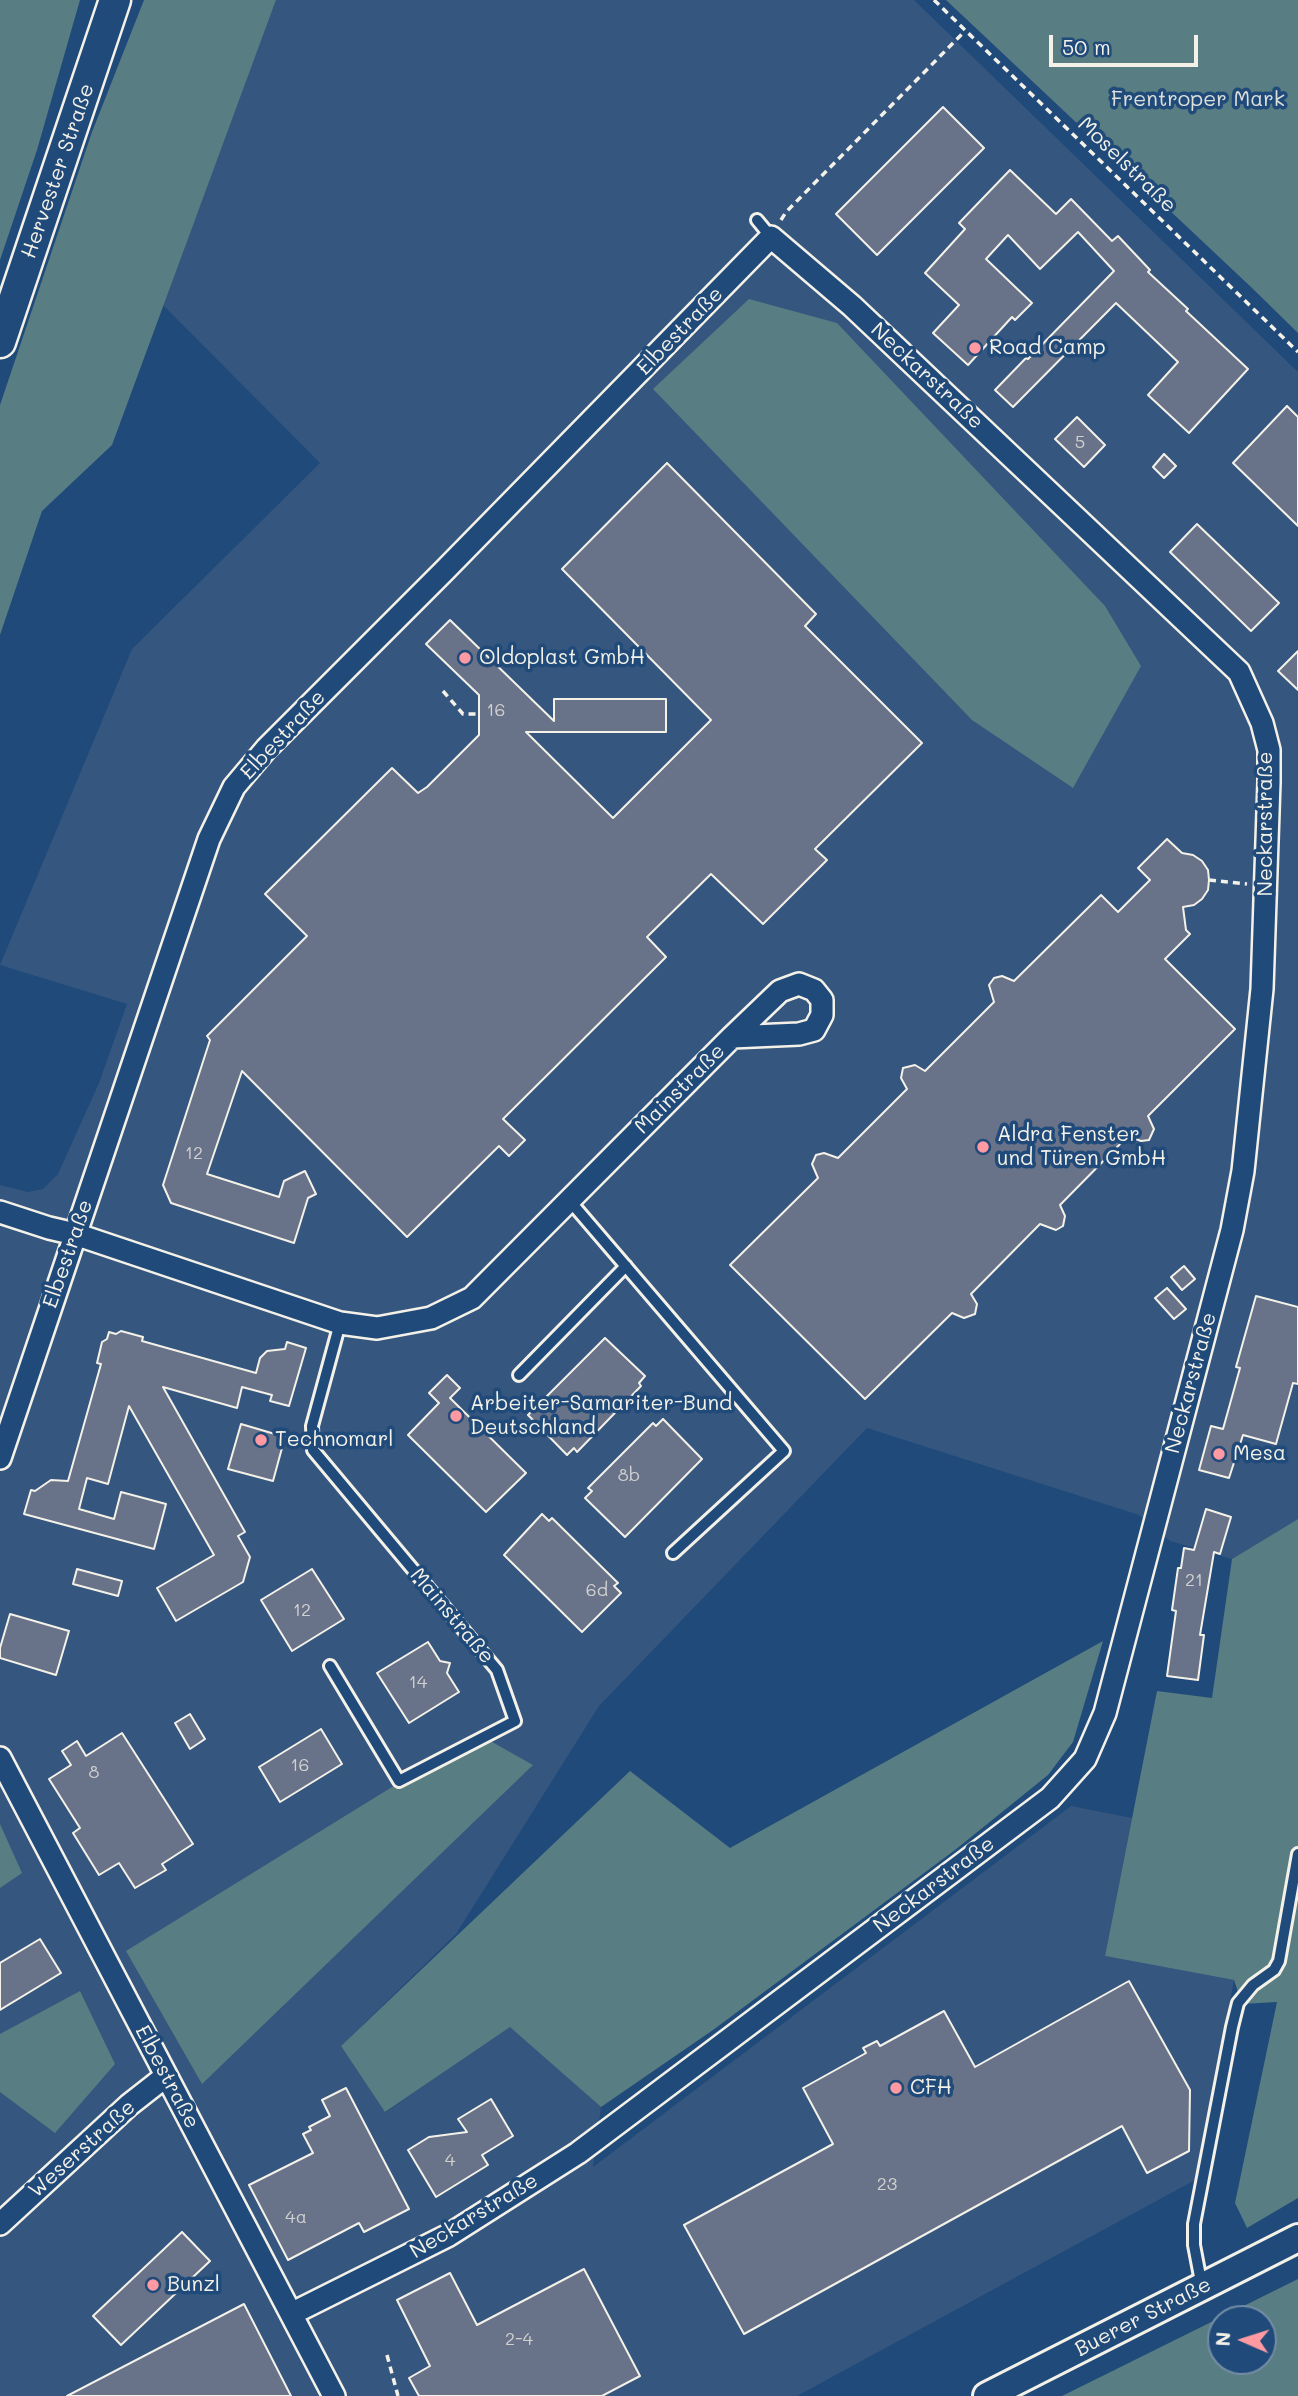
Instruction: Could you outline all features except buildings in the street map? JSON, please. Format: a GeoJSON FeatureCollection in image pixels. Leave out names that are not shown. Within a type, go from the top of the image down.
{"type":"FeatureCollection","features":[{"type":"Feature","properties":{"kind":"main road","name":"Hervester Straße"},"geometry":{"type":"LineString","coordinates":[[0,342],[115,0]]}},
{"type":"Feature","properties":{"kind":"street","name":"Neckarstraße"},"geometry":{"type":"LineString","coordinates":[[291,2314],[449,2235],[578,2153],[1050,1798],[1084,1759],[1105,1713],[1231,1230],[1243,1171],[1257,1054],[1262,989],[1269,750],[1262,723],[1239,672],[852,306],[771,237]]}},
{"type":"Feature","properties":{"kind":"street","name":"Elbestraße"},"geometry":{"type":"LineString","coordinates":[[0,1458],[209,839],[234,787],[266,749],[771,237]]}},
{"type":"Feature","properties":{"kind":"street","name":"Mainstraße"},"geometry":{"type":"LineString","coordinates":[[0,1212],[75,1234],[340,1323],[377,1328],[431,1318],[472,1298],[732,1037]]}},
{"type":"Feature","properties":{"kind":"street","name":"Elbestraße"},"geometry":{"type":"LineString","coordinates":[[0,1758],[334,2396]]}},
{"type":"Feature","properties":{"kind":"street","name":"Weserstraße"},"geometry":{"type":"LineString","coordinates":[[0,2224],[129,2105],[166,2076]]}},
{"type":"Feature","properties":{"kind":"street","name":"Buerer Straße"},"geometry":{"type":"LineString","coordinates":[[987,2396],[1298,2238]]}},
{"type":"Feature","properties":{"kind":"lane"},"geometry":{"type":"LineString","coordinates":[[757,220],[771,237]]}},
{"type":"Feature","properties":{"kind":"lane"},"geometry":{"type":"LineString","coordinates":[[569,1200],[784,1451],[673,1553]]}},
{"type":"Feature","properties":{"kind":"lane"},"geometry":{"type":"LineString","coordinates":[[519,1375],[626,1266]]}},
{"type":"Feature","properties":{"kind":"lane","name":"Mainstraße"},"geometry":{"type":"LineString","coordinates":[[330,1666],[399,1781],[515,1721],[497,1670],[313,1450],[312,1426],[340,1323]]}},
{"type":"Feature","properties":{"kind":"lane"},"geometry":{"type":"LineString","coordinates":[[1202,2287],[1194,2245],[1194,2224],[1231,2027],[1238,2003],[1253,1985],[1274,1970],[1279,1961],[1298,1854]]}},
{"type":"Feature","properties":{"kind":"path","name":"Moselstraße"},"geometry":{"type":"LineString","coordinates":[[934,0],[1298,352]]}},
{"type":"Feature","properties":{"kind":"path"},"geometry":{"type":"LineString","coordinates":[[771,237],[786,212],[965,30]]}},
{"type":"Feature","properties":{"kind":"path"},"geometry":{"type":"LineString","coordinates":[[443,691],[463,713],[479,714]]}},
{"type":"Feature","properties":{"kind":"path"},"geometry":{"type":"LineString","coordinates":[[1209,880],[1266,885]]}},
{"type":"Feature","properties":{"kind":"path"},"geometry":{"type":"LineString","coordinates":[[387,2354],[398,2396]]}},
{"type":"Feature","properties":{"kind":"shaded area"},"geometry":{"type":"Polygon","coordinates":[[[276,0],[914,0],[1298,372],[1298,1519],[1232,1559],[1170,1541],[1139,1515],[867,1428],[599,1706],[456,1934],[341,2046],[386,2112],[510,2026],[601,2107],[593,2167],[1071,1806],[1132,1818],[1105,1956],[1234,1980],[1197,2179],[797,2396],[0,2396],[0,1185],[28,1192],[43,1189],[58,1174],[99,1083],[127,1004],[0,965],[132,649],[320,463],[163,305],[276,0]]]}},
{"type":"Feature","properties":{"kind":"green space"},"geometry":{"type":"Polygon","coordinates":[[[0,0],[80,0],[37,150],[0,260],[0,0]]]}},
{"type":"Feature","properties":{"kind":"green space"},"geometry":{"type":"Polygon","coordinates":[[[144,0],[276,0],[112,445],[42,511],[0,635],[0,405],[92,132],[144,0]]]}},
{"type":"Feature","properties":{"kind":"green space","name":"Frentroper Mark"},"geometry":{"type":"Polygon","coordinates":[[[946,0],[1298,0],[1298,333],[1252,288],[946,0]]]}},
{"type":"Feature","properties":{"kind":"green space"},"geometry":{"type":"Polygon","coordinates":[[[749,299],[837,323],[1105,606],[1141,666],[1073,788],[972,720],[653,389],[749,299]]]}},
{"type":"Feature","properties":{"kind":"green space"},"geometry":{"type":"Polygon","coordinates":[[[1298,1519],[1298,2198],[1247,2228],[1235,2203],[1277,2002],[1242,2004],[1234,1980],[1105,1956],[1157,1691],[1212,1698],[1232,1559],[1298,1519]]]}},
{"type":"Feature","properties":{"kind":"green space"},"geometry":{"type":"Polygon","coordinates":[[[1103,1641],[1073,1742],[1048,1775],[955,1850],[713,2030],[601,2107],[510,2027],[385,2112],[341,2046],[630,1771],[730,1848],[1103,1641]]]}},
{"type":"Feature","properties":{"kind":"green space"},"geometry":{"type":"Polygon","coordinates":[[[478,1734],[533,1765],[202,2084],[126,1951],[478,1734]]]}},
{"type":"Feature","properties":{"kind":"green space"},"geometry":{"type":"Polygon","coordinates":[[[0,1824],[22,1873],[0,1888],[0,1824]]]}},
{"type":"Feature","properties":{"kind":"green space"},"geometry":{"type":"Polygon","coordinates":[[[80,1991],[115,2064],[55,2133],[0,2092],[0,2034],[80,1991]]]}},
{"type":"Feature","properties":{"kind":"green space"},"geometry":{"type":"Polygon","coordinates":[[[1298,2279],[1298,2396],[1062,2396],[1207,2324],[1207,2375],[1277,2375],[1277,2305],[1246,2305],[1298,2279]]]}},
{"type":"Feature","properties":{"kind":"place","name":"Road Camp"},"geometry":{"type":"Point","coordinates":[975,348]}},
{"type":"Feature","properties":{"kind":"place","name":"Oldoplast GmbH"},"geometry":{"type":"Point","coordinates":[465,658]}},
{"type":"Feature","properties":{"kind":"place","name":"Aldra Fenster und Türen GmbH"},"geometry":{"type":"Point","coordinates":[983,1147]}},
{"type":"Feature","properties":{"kind":"place","name":"Arbeiter-Samariter-Bund Deutschland"},"geometry":{"type":"Point","coordinates":[456,1416]}},
{"type":"Feature","properties":{"kind":"place","name":"Technomarl"},"geometry":{"type":"Point","coordinates":[261,1440]}},
{"type":"Feature","properties":{"kind":"place","name":"Mesa"},"geometry":{"type":"Point","coordinates":[1219,1454]}},
{"type":"Feature","properties":{"kind":"place","name":"CFH"},"geometry":{"type":"Point","coordinates":[896,2088]}},
{"type":"Feature","properties":{"kind":"place","name":"Bunzl"},"geometry":{"type":"Point","coordinates":[153,2285]}}]}
